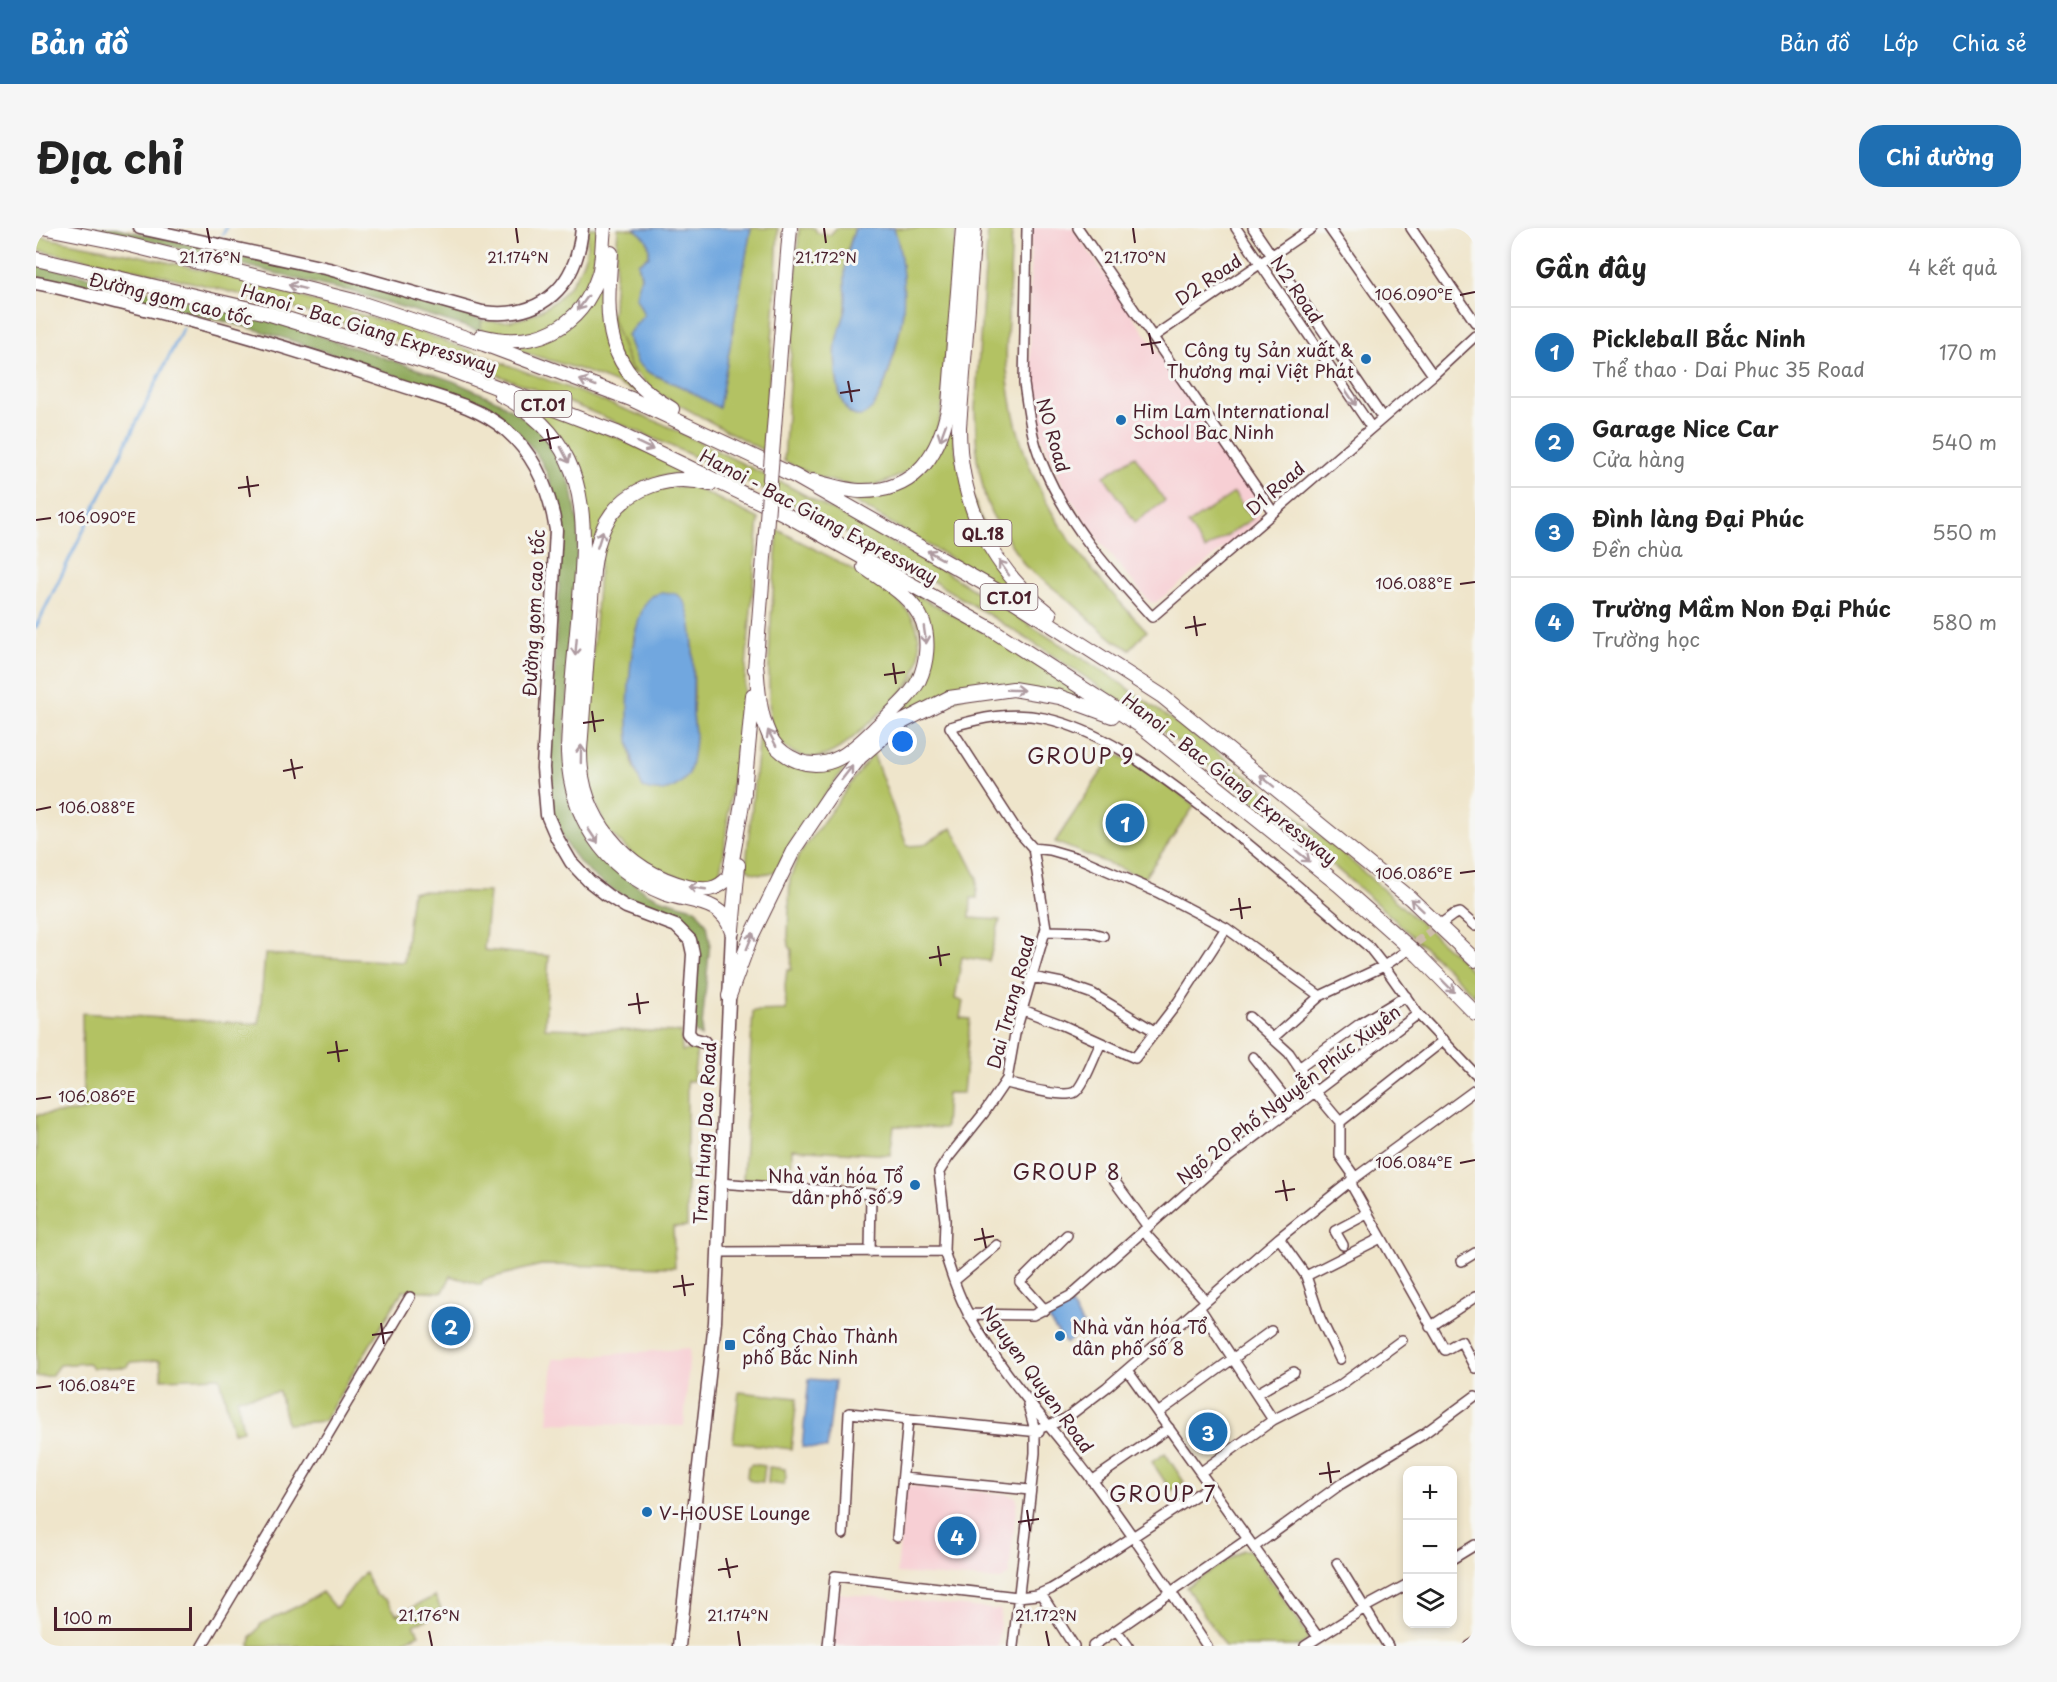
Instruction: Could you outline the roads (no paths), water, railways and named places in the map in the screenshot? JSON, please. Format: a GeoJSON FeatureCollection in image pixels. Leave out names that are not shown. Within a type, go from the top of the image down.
{"type":"FeatureCollection","features":[{"type":"Feature","properties":{"kind":"highway","name":"Hanoi - Bac Giang Expressway"},"geometry":{"type":"LineString","coordinates":[[47,228],[122,243],[354,301],[484,344],[630,399],[795,476],[1008,597],[1162,696],[1410,898],[1475,960]]}},
{"type":"Feature","properties":{"kind":"highway"},"geometry":{"type":"LineString","coordinates":[[354,301],[490,338],[515,341],[533,339],[550,333],[566,322],[580,308],[591,291],[601,263],[604,228]]}},
{"type":"Feature","properties":{"kind":"highway"},"geometry":{"type":"LineString","coordinates":[[613,228],[608,321],[617,354],[625,367],[646,391],[661,403],[711,427],[757,457]]}},
{"type":"Feature","properties":{"kind":"highway","name":"Tran Hung Dao Road"},"geometry":{"type":"LineString","coordinates":[[732,932],[756,663],[790,228]]}},
{"type":"Feature","properties":{"kind":"highway"},"geometry":{"type":"LineString","coordinates":[[795,476],[851,490],[881,490],[908,479],[932,456],[944,430],[949,405],[963,228]]}},
{"type":"Feature","properties":{"kind":"highway","name":"QL.18"},"geometry":{"type":"LineString","coordinates":[[974,228],[960,394],[959,438],[964,485],[975,518],[1004,568],[1026,594],[1050,614],[1164,690],[1212,735]]}},
{"type":"Feature","properties":{"kind":"highway","name":"Hanoi - Bac Giang Expressway"},"geometry":{"type":"LineString","coordinates":[[36,260],[180,291],[293,321],[449,369],[642,444],[783,513],[992,629],[1141,726],[1339,885],[1419,956],[1475,1013]]}},
{"type":"Feature","properties":{"kind":"highway"},"geometry":{"type":"LineString","coordinates":[[293,321],[329,336],[503,395],[536,418],[561,448],[576,480],[584,526],[568,742],[569,772],[574,797],[593,836],[614,861],[651,888],[711,905],[725,918],[732,932]]}},
{"type":"Feature","properties":{"kind":"highway"},"geometry":{"type":"LineString","coordinates":[[744,793],[730,873],[724,883],[712,889],[697,889],[677,884],[647,871],[620,850],[599,824],[586,793],[580,762],[595,560],[607,520],[635,493],[656,483],[677,480],[700,481],[783,513]]}},
{"type":"Feature","properties":{"kind":"highway"},"geometry":{"type":"LineString","coordinates":[[756,663],[760,706],[771,740],[777,748],[791,758],[815,764],[828,763],[842,758],[852,750],[904,700],[915,687],[921,674],[926,657],[926,640],[924,625],[913,606],[889,584],[808,527]]}},
{"type":"Feature","properties":{"kind":"highway"},"geometry":{"type":"LineString","coordinates":[[729,996],[750,939],[777,881],[794,849],[831,794],[860,757],[900,723],[949,698],[1013,689],[1060,697],[1111,715],[1209,780]]}},
{"type":"Feature","properties":{"kind":"main road"},"geometry":{"type":"LineString","coordinates":[[140,228],[329,269],[482,312],[501,314],[533,306],[564,285],[577,259],[582,228]]}},
{"type":"Feature","properties":{"kind":"main road","name":"Đường gom cao tốc"},"geometry":{"type":"LineString","coordinates":[[36,283],[194,320],[314,356],[465,407],[502,427],[521,446],[531,458],[545,484],[552,502],[556,530],[543,768],[547,815],[571,862],[596,888],[626,907],[676,926],[686,934],[693,954],[688,1033],[693,1039],[704,1042]]}},
{"type":"Feature","properties":{"kind":"main road","name":"Tran Hung Dao Road"},"geometry":{"type":"LineString","coordinates":[[679,1646],[715,1322],[719,1183],[732,932]]}},
{"type":"Feature","properties":{"kind":"street","name":"N0 Road"},"geometry":{"type":"LineString","coordinates":[[1028,228],[1024,384],[1027,408],[1040,459],[1054,490],[1089,546],[1152,617]]}},
{"type":"Feature","properties":{"kind":"street"},"geometry":{"type":"LineString","coordinates":[[1078,228],[1273,512]]}},
{"type":"Feature","properties":{"kind":"street","name":"N2 Road"},"geometry":{"type":"LineString","coordinates":[[1236,228],[1371,427]]}},
{"type":"Feature","properties":{"kind":"street","name":"N2 Road"},"geometry":{"type":"LineString","coordinates":[[1253,228],[1382,417]]}},
{"type":"Feature","properties":{"kind":"street","name":"D2 Road"},"geometry":{"type":"LineString","coordinates":[[1152,337],[1312,228]]}},
{"type":"Feature","properties":{"kind":"street"},"geometry":{"type":"LineString","coordinates":[[1329,228],[1433,375]]}},
{"type":"Feature","properties":{"kind":"street"},"geometry":{"type":"LineString","coordinates":[[1410,228],[1475,322]]}},
{"type":"Feature","properties":{"kind":"street","name":"D1 Road"},"geometry":{"type":"LineString","coordinates":[[1152,617],[1433,375],[1475,336]]}},
{"type":"Feature","properties":{"kind":"street"},"geometry":{"type":"LineString","coordinates":[[1316,346],[1328,337]]}},
{"type":"Feature","properties":{"kind":"street"},"geometry":{"type":"LineString","coordinates":[[1320,996],[1226,928],[1141,884],[1081,858],[1033,848],[1016,829],[950,727],[983,718],[1025,715],[1067,724],[1126,751],[1225,824],[1369,947],[1418,1014],[1475,1074]]}},
{"type":"Feature","properties":{"kind":"street","name":"Dai Trang Road"},"geometry":{"type":"LineString","coordinates":[[944,1251],[945,1220],[938,1177],[940,1170],[1006,1083],[1015,1034],[1045,931],[1046,918],[1033,848]]}},
{"type":"Feature","properties":{"kind":"street"},"geometry":{"type":"LineString","coordinates":[[1442,924],[1453,915],[1460,913],[1475,926]]}},
{"type":"Feature","properties":{"kind":"street"},"geometry":{"type":"LineString","coordinates":[[1023,1010],[1135,1058],[1156,1032],[1226,928]]}},
{"type":"Feature","properties":{"kind":"street"},"geometry":{"type":"LineString","coordinates":[[1045,931],[1089,932],[1103,936]]}},
{"type":"Feature","properties":{"kind":"street"},"geometry":{"type":"LineString","coordinates":[[1273,1038],[1320,996],[1384,966],[1405,952]]}},
{"type":"Feature","properties":{"kind":"street"},"geometry":{"type":"LineString","coordinates":[[1032,977],[1062,983],[1093,994],[1156,1032]]}},
{"type":"Feature","properties":{"kind":"street"},"geometry":{"type":"LineString","coordinates":[[1299,1068],[1361,1023],[1406,996]]}},
{"type":"Feature","properties":{"kind":"street","name":"Ngõ 20 Phố Nguyễn Phúc Xuyên"},"geometry":{"type":"LineString","coordinates":[[968,1314],[1033,1315],[1070,1296],[1218,1165],[1418,1014]]}},
{"type":"Feature","properties":{"kind":"street"},"geometry":{"type":"LineString","coordinates":[[1249,1017],[1289,1053],[1315,1092],[1340,1122],[1340,1156],[1352,1173],[1352,1186],[1367,1214],[1445,1350],[1461,1341],[1475,1368]]}},
{"type":"Feature","properties":{"kind":"street"},"geometry":{"type":"LineString","coordinates":[[1340,1122],[1444,1040]]}},
{"type":"Feature","properties":{"kind":"street"},"geometry":{"type":"LineString","coordinates":[[1006,1083],[1056,1093],[1076,1092],[1101,1043]]}},
{"type":"Feature","properties":{"kind":"street"},"geometry":{"type":"LineString","coordinates":[[1253,1057],[1293,1108]]}},
{"type":"Feature","properties":{"kind":"street"},"geometry":{"type":"LineString","coordinates":[[1035,1430],[1065,1419],[1127,1370],[1279,1238],[1352,1180],[1475,1090]]}},
{"type":"Feature","properties":{"kind":"street"},"geometry":{"type":"LineString","coordinates":[[1110,1175],[1146,1229],[1203,1304],[1233,1358],[1273,1420]]}},
{"type":"Feature","properties":{"kind":"street"},"geometry":{"type":"LineString","coordinates":[[719,1183],[887,1195]]}},
{"type":"Feature","properties":{"kind":"street"},"geometry":{"type":"LineString","coordinates":[[870,1252],[871,1194]]}},
{"type":"Feature","properties":{"kind":"street"},"geometry":{"type":"LineString","coordinates":[[1343,1245],[1335,1231],[1367,1214]]}},
{"type":"Feature","properties":{"kind":"street"},"geometry":{"type":"LineString","coordinates":[[1045,1310],[1020,1282],[1067,1235]]}},
{"type":"Feature","properties":{"kind":"street"},"geometry":{"type":"LineString","coordinates":[[1279,1238],[1306,1276],[1320,1318],[1340,1359]]}},
{"type":"Feature","properties":{"kind":"street"},"geometry":{"type":"LineString","coordinates":[[1306,1276],[1381,1238]]}},
{"type":"Feature","properties":{"kind":"street"},"geometry":{"type":"LineString","coordinates":[[954,1281],[997,1245]]}},
{"type":"Feature","properties":{"kind":"street"},"geometry":{"type":"LineString","coordinates":[[718,1252],[944,1251]]}},
{"type":"Feature","properties":{"kind":"street","name":"Nguyen Quyen Road"},"geometry":{"type":"LineString","coordinates":[[944,1251],[968,1314],[985,1341],[1092,1481],[1207,1646]]}},
{"type":"Feature","properties":{"kind":"street"},"geometry":{"type":"LineString","coordinates":[[1462,1262],[1475,1253]]}},
{"type":"Feature","properties":{"kind":"street"},"geometry":{"type":"LineString","coordinates":[[1430,1327],[1475,1297]]}},
{"type":"Feature","properties":{"kind":"street"},"geometry":{"type":"LineString","coordinates":[[202,1646],[410,1298]]}},
{"type":"Feature","properties":{"kind":"street"},"geometry":{"type":"LineString","coordinates":[[1158,1413],[1271,1331]]}},
{"type":"Feature","properties":{"kind":"street"},"geometry":{"type":"LineString","coordinates":[[1201,1472],[1273,1420],[1339,1386],[1402,1340]]}},
{"type":"Feature","properties":{"kind":"street"},"geometry":{"type":"LineString","coordinates":[[1127,1370],[1318,1637]]}},
{"type":"Feature","properties":{"kind":"street"},"geometry":{"type":"LineString","coordinates":[[1256,1394],[1294,1372]]}},
{"type":"Feature","properties":{"kind":"street"},"geometry":{"type":"LineString","coordinates":[[1094,1646],[1171,1592],[1422,1435],[1475,1396]]}},
{"type":"Feature","properties":{"kind":"street"},"geometry":{"type":"LineString","coordinates":[[1013,1646],[1035,1453],[1035,1430],[1026,1397]]}},
{"type":"Feature","properties":{"kind":"street"},"geometry":{"type":"LineString","coordinates":[[843,1534],[849,1413],[1035,1430],[1061,1441]]}},
{"type":"Feature","properties":{"kind":"street"},"geometry":{"type":"LineString","coordinates":[[897,1538],[908,1419]]}},
{"type":"Feature","properties":{"kind":"street"},"geometry":{"type":"LineString","coordinates":[[1092,1481],[1169,1428]]}},
{"type":"Feature","properties":{"kind":"street"},"geometry":{"type":"LineString","coordinates":[[903,1478],[1030,1490]]}},
{"type":"Feature","properties":{"kind":"street"},"geometry":{"type":"LineString","coordinates":[[828,1646],[835,1576],[1018,1597],[1041,1594],[1081,1571],[1210,1486]]}},
{"type":"Feature","properties":{"kind":"street"},"geometry":{"type":"LineString","coordinates":[[1457,1556],[1475,1545]]}},
{"type":"Feature","properties":{"kind":"street"},"geometry":{"type":"LineString","coordinates":[[1337,1563],[1388,1646]]}},
{"type":"Feature","properties":{"kind":"street"},"geometry":{"type":"LineString","coordinates":[[1305,1646],[1403,1586]]}},
{"type":"Feature","properties":{"kind":"street"},"geometry":{"type":"LineString","coordinates":[[1041,1594],[1074,1646]]}},
{"type":"Feature","properties":{"kind":"street"},"geometry":{"type":"LineString","coordinates":[[1117,1630],[1128,1646]]}},
{"type":"Feature","properties":{"kind":"street"},"geometry":{"type":"LineString","coordinates":[[1470,1646],[1475,1643]]}},
{"type":"Feature","properties":{"kind":"water"},"geometry":{"type":"Polygon","coordinates":[[[634,228],[751,228],[719,408],[684,388],[648,372],[637,362],[627,335],[644,315],[636,297],[641,276],[638,263],[649,256],[649,246],[646,239],[634,228]]]}},
{"type":"Feature","properties":{"kind":"water"},"geometry":{"type":"Polygon","coordinates":[[[855,228],[894,228],[901,258],[904,290],[902,320],[889,370],[876,401],[868,412],[860,416],[852,414],[841,398],[836,374],[835,352],[846,309],[846,261],[855,228]]]}},
{"type":"Feature","properties":{"kind":"water"},"geometry":{"type":"Polygon","coordinates":[[[661,593],[678,595],[687,609],[692,637],[695,735],[688,775],[673,788],[656,791],[643,788],[636,771],[629,740],[628,708],[631,664],[638,622],[644,606],[652,596],[661,593]]]}},
{"type":"Feature","properties":{"kind":"water"},"geometry":{"type":"Polygon","coordinates":[[[1068,1300],[1085,1328],[1066,1344],[1045,1315],[1068,1300]]]}},
{"type":"Feature","properties":{"kind":"water"},"geometry":{"type":"Polygon","coordinates":[[[809,1379],[835,1381],[827,1449],[802,1447],[809,1379]]]}},
{"type":"Feature","properties":{"kind":"waterway"},"geometry":{"type":"LineString","coordinates":[[223,234],[226,228]]}},
{"type":"Feature","properties":{"kind":"waterway"},"geometry":{"type":"LineString","coordinates":[[36,627],[183,328]]}},
{"type":"Feature","properties":{"kind":"tunnel"},"geometry":{"type":"LineString","coordinates":[[1405,951],[1442,923]]}},
{"type":"Feature","properties":{"kind":"place","name":"Công ty Sản xuất & Thương mại Việt Phát"},"geometry":{"type":"Point","coordinates":[1366,359]}},
{"type":"Feature","properties":{"kind":"place","name":"Him Lam International School Bac Ninh"},"geometry":{"type":"Point","coordinates":[1121,420]}},
{"type":"Feature","properties":{"kind":"place","name":"Pickleball Bắc Ninh"},"geometry":{"type":"Point","coordinates":[1125,823]}},
{"type":"Feature","properties":{"kind":"place","name":"Nhà văn hóa Tổ dân phố số 9"},"geometry":{"type":"Point","coordinates":[915,1185]}},
{"type":"Feature","properties":{"kind":"place","name":"Garage Nice Car"},"geometry":{"type":"Point","coordinates":[451,1326]}},
{"type":"Feature","properties":{"kind":"place","name":"Nhà văn hóa Tổ dân phố số 8"},"geometry":{"type":"Point","coordinates":[1060,1336]}},
{"type":"Feature","properties":{"kind":"place","name":"Cổng Chào Thành phố Bắc Ninh"},"geometry":{"type":"Point","coordinates":[730,1345]}},
{"type":"Feature","properties":{"kind":"place","name":"Đình làng Đại Phúc"},"geometry":{"type":"Point","coordinates":[1208,1432]}},
{"type":"Feature","properties":{"kind":"place","name":"V-HOUSE Lounge"},"geometry":{"type":"Point","coordinates":[647,1512]}},
{"type":"Feature","properties":{"kind":"place","name":"Trường Mầm Non Đại Phúc"},"geometry":{"type":"Point","coordinates":[957,1536]}},
{"type":"Feature","properties":{"kind":"district","name":"GROUP 9"},"geometry":{"type":"Point","coordinates":[1081,755]}},
{"type":"Feature","properties":{"kind":"district","name":"GROUP 8"},"geometry":{"type":"Point","coordinates":[1067,1171]}},
{"type":"Feature","properties":{"kind":"district","name":"GROUP 7"},"geometry":{"type":"Point","coordinates":[1163,1493]}}]}
